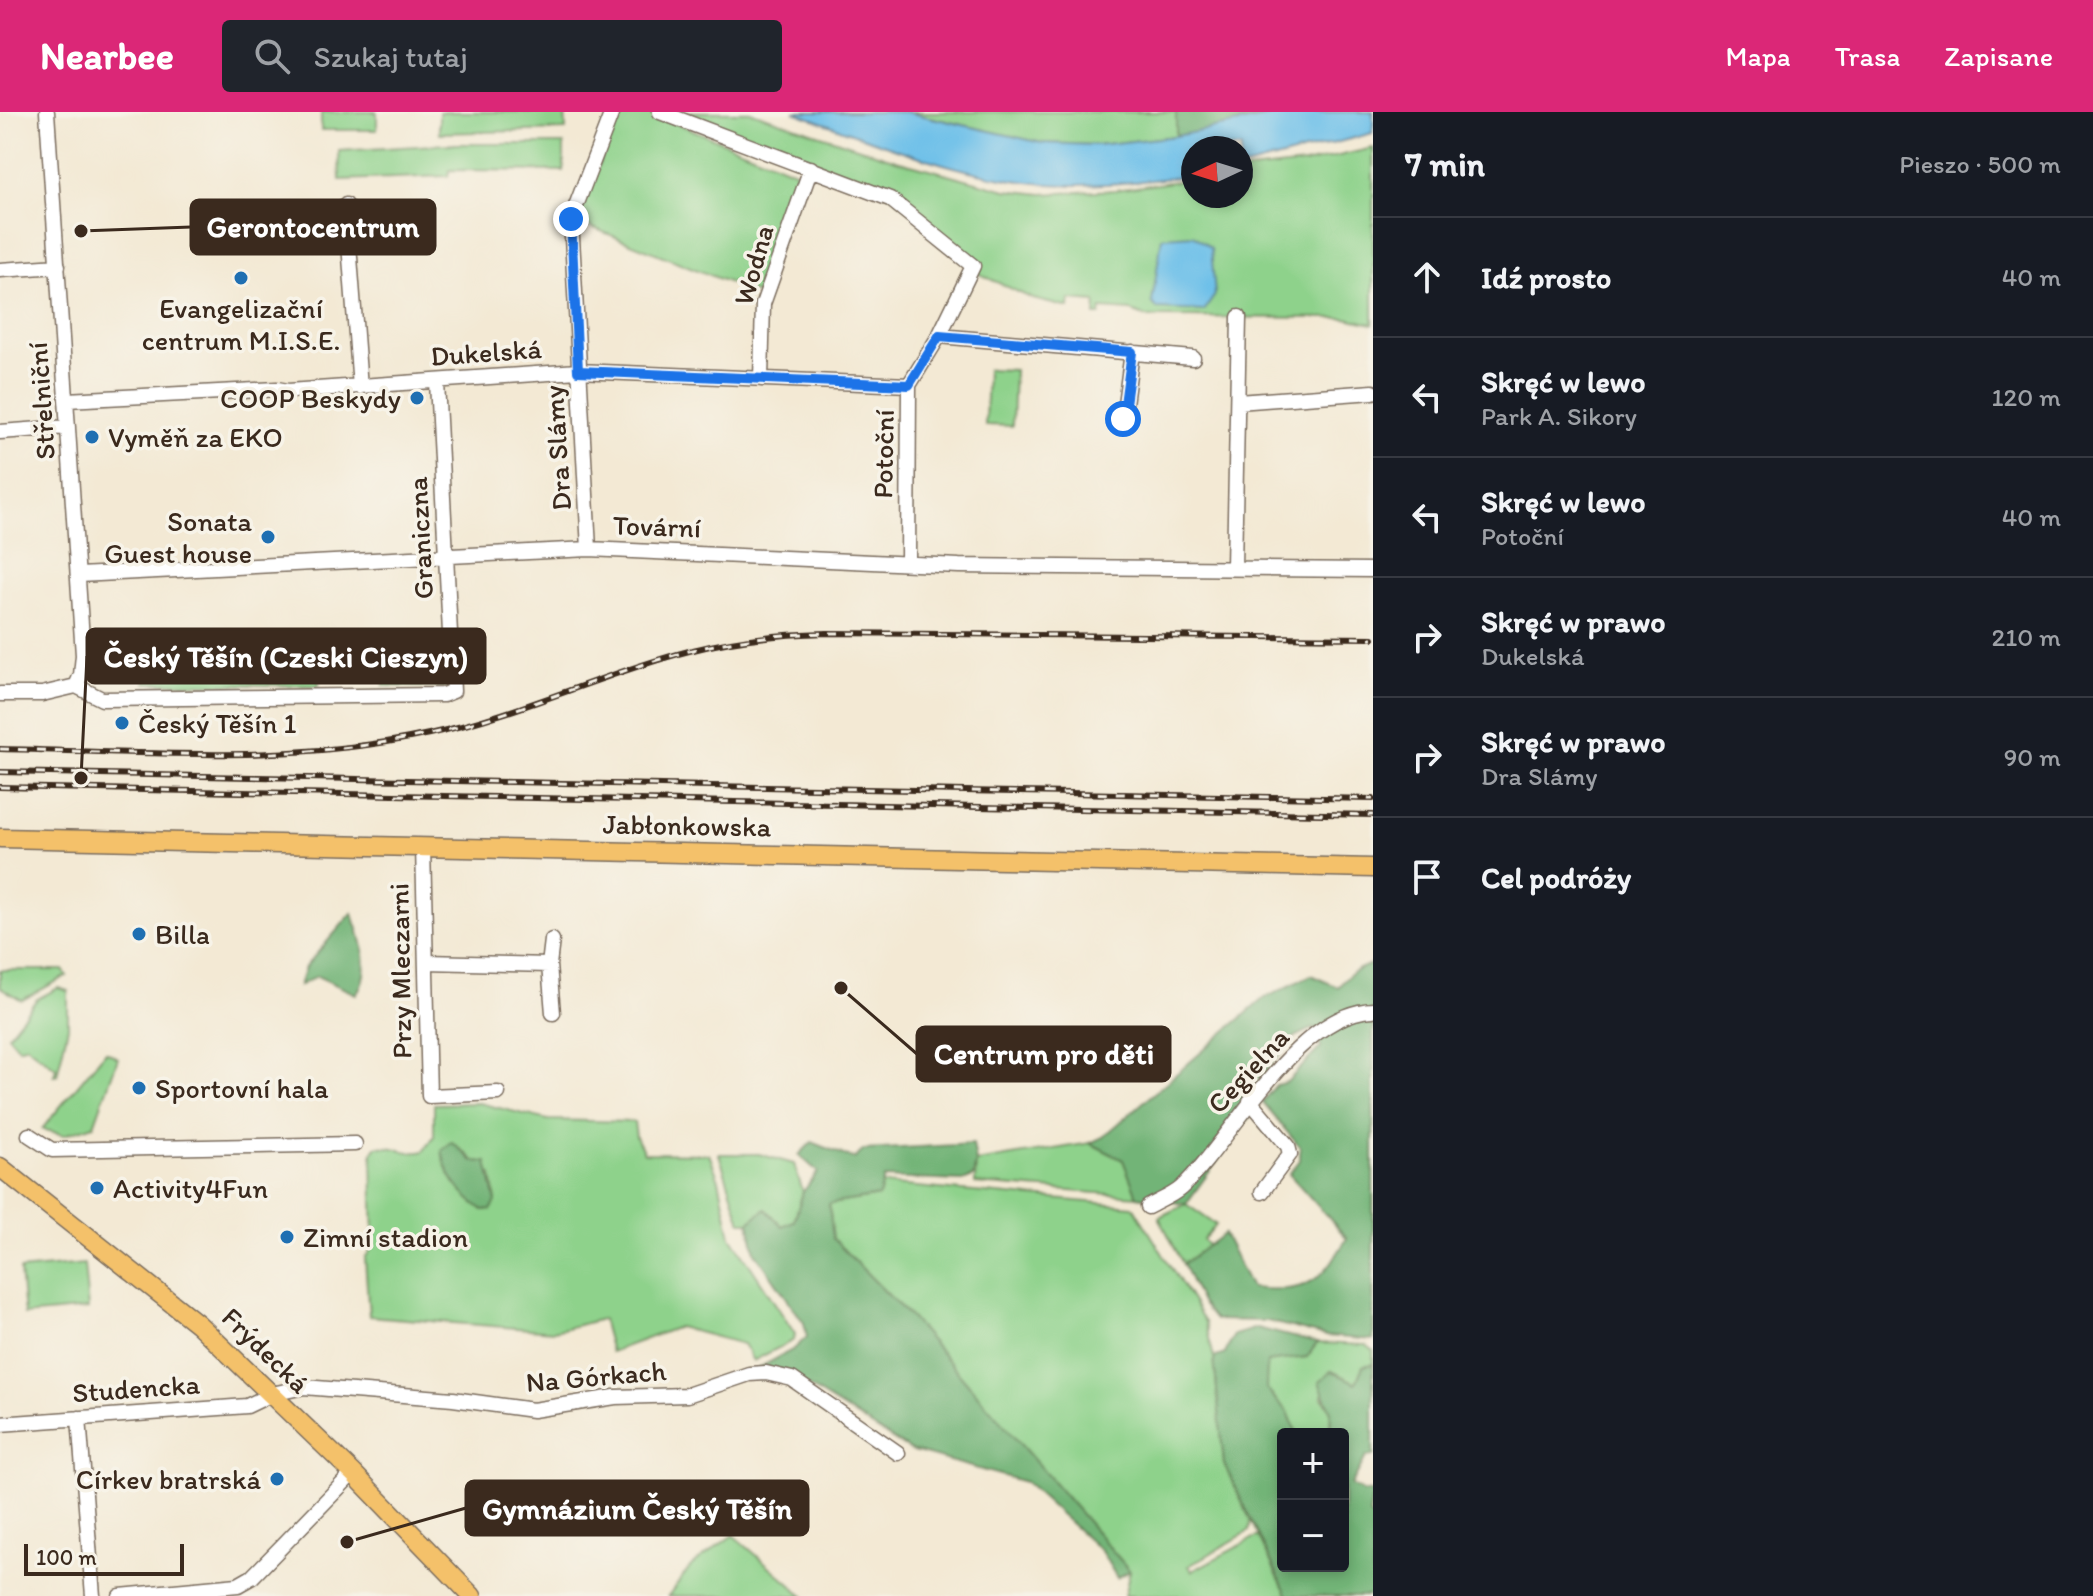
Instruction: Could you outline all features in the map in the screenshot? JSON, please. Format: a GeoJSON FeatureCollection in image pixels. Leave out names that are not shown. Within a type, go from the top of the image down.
{"type":"FeatureCollection","features":[{"type":"Feature","properties":{"kind":"main road","name":"Jabłonkowska"},"geometry":{"type":"LineString","coordinates":[[0,838],[423,846],[1047,864],[1373,868]]}},
{"type":"Feature","properties":{"kind":"main road","name":"Frýdecká"},"geometry":{"type":"LineString","coordinates":[[0,1167],[198,1324],[353,1473],[472,1596]]}},
{"type":"Feature","properties":{"kind":"street","name":"Střelniční"},"geometry":{"type":"LineString","coordinates":[[47,112],[79,575],[83,655],[81,675],[76,686]]}},
{"type":"Feature","properties":{"kind":"street","name":"Dra Slámy"},"geometry":{"type":"LineString","coordinates":[[589,549],[571,219],[612,112]]}},
{"type":"Feature","properties":{"kind":"street"},"geometry":{"type":"LineString","coordinates":[[660,112],[811,168]]}},
{"type":"Feature","properties":{"kind":"street","name":"Potoční"},"geometry":{"type":"LineString","coordinates":[[811,168],[890,199],[973,266],[939,336],[909,385],[908,563]]}},
{"type":"Feature","properties":{"kind":"street","name":"Wodna"},"geometry":{"type":"LineString","coordinates":[[761,379],[763,304],[811,168]]}},
{"type":"Feature","properties":{"kind":"street"},"geometry":{"type":"LineString","coordinates":[[346,205],[360,387]]}},
{"type":"Feature","properties":{"kind":"street"},"geometry":{"type":"LineString","coordinates":[[0,270],[58,266]]}},
{"type":"Feature","properties":{"kind":"street"},"geometry":{"type":"LineString","coordinates":[[1234,567],[1239,317]]}},
{"type":"Feature","properties":{"kind":"street"},"geometry":{"type":"LineString","coordinates":[[939,336],[1193,358]]}},
{"type":"Feature","properties":{"kind":"street"},"geometry":{"type":"LineString","coordinates":[[1123,419],[1132,352]]}},
{"type":"Feature","properties":{"kind":"street","name":"Dukelská"},"geometry":{"type":"LineString","coordinates":[[67,400],[360,387],[578,371],[909,385]]}},
{"type":"Feature","properties":{"kind":"street","name":"Graniczna"},"geometry":{"type":"LineString","coordinates":[[76,686],[102,699],[443,695],[453,691],[437,382]]}},
{"type":"Feature","properties":{"kind":"street"},"geometry":{"type":"LineString","coordinates":[[1238,402],[1373,392]]}},
{"type":"Feature","properties":{"kind":"street"},"geometry":{"type":"LineString","coordinates":[[0,432],[68,427]]}},
{"type":"Feature","properties":{"kind":"street","name":"Tovární"},"geometry":{"type":"LineString","coordinates":[[79,575],[589,549],[908,563],[1373,570]]}},
{"type":"Feature","properties":{"kind":"street"},"geometry":{"type":"LineString","coordinates":[[0,694],[42,694],[76,686]]}},
{"type":"Feature","properties":{"kind":"street","name":"Przy Mleczarni"},"geometry":{"type":"LineString","coordinates":[[423,846],[429,1096],[498,1093]]}},
{"type":"Feature","properties":{"kind":"street"},"geometry":{"type":"LineString","coordinates":[[552,940],[549,965],[553,1013]]}},
{"type":"Feature","properties":{"kind":"street"},"geometry":{"type":"LineString","coordinates":[[426,962],[549,965]]}},
{"type":"Feature","properties":{"kind":"street","name":"Cegielna"},"geometry":{"type":"LineString","coordinates":[[1148,1207],[1180,1189],[1250,1101],[1306,1042],[1337,1021],[1373,1010]]}},
{"type":"Feature","properties":{"kind":"street"},"geometry":{"type":"LineString","coordinates":[[1250,1101],[1288,1146],[1290,1154],[1262,1192]]}},
{"type":"Feature","properties":{"kind":"street"},"geometry":{"type":"LineString","coordinates":[[29,1135],[52,1150],[355,1144]]}},
{"type":"Feature","properties":{"kind":"street","name":"Na Górkach"},"geometry":{"type":"LineString","coordinates":[[272,1394],[304,1387],[453,1399],[533,1410],[615,1397],[687,1395],[749,1374],[766,1373],[792,1379],[898,1453]]}},
{"type":"Feature","properties":{"kind":"street","name":"Studencka"},"geometry":{"type":"LineString","coordinates":[[0,1424],[247,1406],[272,1394]]}},
{"type":"Feature","properties":{"kind":"street"},"geometry":{"type":"LineString","coordinates":[[79,1418],[93,1596]]}},
{"type":"Feature","properties":{"kind":"street"},"geometry":{"type":"LineString","coordinates":[[120,1596],[239,1591],[353,1473]]}},
{"type":"Feature","properties":{"kind":"green space"},"geometry":{"type":"Polygon","coordinates":[[[321,112],[377,112],[377,130],[321,130],[321,112]]]}},
{"type":"Feature","properties":{"kind":"green space"},"geometry":{"type":"Polygon","coordinates":[[[439,112],[565,112],[566,130],[439,133],[439,112]]]}},
{"type":"Feature","properties":{"kind":"green space"},"geometry":{"type":"Polygon","coordinates":[[[620,112],[648,112],[805,175],[757,294],[576,221],[620,112]]]}},
{"type":"Feature","properties":{"kind":"green space"},"geometry":{"type":"Polygon","coordinates":[[[672,112],[752,112],[896,160],[1006,190],[1042,194],[1115,190],[1181,181],[1181,208],[1253,208],[1253,170],[1304,164],[1373,148],[1373,324],[1346,318],[1147,317],[1131,311],[1101,309],[1100,315],[1095,315],[1096,302],[1070,300],[1069,308],[1033,299],[977,273],[980,261],[963,254],[893,196],[672,112]]]}},
{"type":"Feature","properties":{"kind":"green space"},"geometry":{"type":"Polygon","coordinates":[[[907,112],[1176,112],[1176,136],[1097,145],[1042,143],[907,112]]]}},
{"type":"Feature","properties":{"kind":"green space"},"geometry":{"type":"Polygon","coordinates":[[[1176,112],[1292,112],[1176,136],[1176,112]]]}},
{"type":"Feature","properties":{"kind":"green space"},"geometry":{"type":"Polygon","coordinates":[[[449,144],[564,144],[564,171],[449,170],[448,176],[340,180],[339,151],[449,144]]]}},
{"type":"Feature","properties":{"kind":"green space"},"geometry":{"type":"Polygon","coordinates":[[[987,369],[1014,370],[1012,426],[985,425],[987,369]]]}},
{"type":"Feature","properties":{"kind":"green space"},"geometry":{"type":"Polygon","coordinates":[[[146,665],[319,667],[319,686],[146,683],[146,665]]]}},
{"type":"Feature","properties":{"kind":"green space"},"geometry":{"type":"Polygon","coordinates":[[[384,667],[446,670],[447,687],[384,686],[384,667]]]}},
{"type":"Feature","properties":{"kind":"green space"},"geometry":{"type":"Polygon","coordinates":[[[352,913],[362,943],[365,965],[356,994],[317,976],[299,986],[305,967],[352,913]]]}},
{"type":"Feature","properties":{"kind":"green space"},"geometry":{"type":"Polygon","coordinates":[[[1373,963],[1373,1340],[1326,1336],[1267,1321],[1215,1320],[1201,1303],[1183,1264],[1224,1234],[1251,1288],[1270,1289],[1298,1287],[1310,1282],[1328,1266],[1347,1238],[1289,1174],[1300,1160],[1300,1147],[1262,1102],[1276,1085],[1287,1082],[1321,1047],[1314,1028],[1295,1037],[1244,1096],[1252,1113],[1186,1204],[1137,1196],[1123,1160],[1090,1143],[1103,1137],[1263,999],[1311,975],[1338,987],[1352,972],[1373,963]]]}},
{"type":"Feature","properties":{"kind":"green space"},"geometry":{"type":"Polygon","coordinates":[[[0,970],[63,970],[67,976],[22,1000],[0,987],[0,970]]]}},
{"type":"Feature","properties":{"kind":"green space"},"geometry":{"type":"Polygon","coordinates":[[[58,988],[68,991],[68,1027],[57,1075],[54,1075],[56,1068],[26,1045],[19,1048],[8,1035],[37,999],[58,988]]]}},
{"type":"Feature","properties":{"kind":"green space"},"geometry":{"type":"Polygon","coordinates":[[[106,1051],[118,1058],[94,1125],[64,1135],[42,1129],[106,1051]]]}},
{"type":"Feature","properties":{"kind":"green space"},"geometry":{"type":"Polygon","coordinates":[[[479,1103],[548,1120],[634,1122],[636,1137],[644,1153],[709,1154],[719,1180],[731,1236],[795,1334],[794,1340],[753,1361],[743,1344],[678,1327],[611,1352],[602,1319],[554,1331],[369,1316],[365,1258],[374,1245],[372,1153],[376,1147],[424,1151],[434,1136],[434,1104],[479,1103]],[[452,1142],[442,1150],[447,1169],[456,1184],[483,1210],[496,1201],[492,1175],[452,1142]]]}},
{"type":"Feature","properties":{"kind":"green space"},"geometry":{"type":"Polygon","coordinates":[[[452,1142],[473,1161],[487,1162],[496,1202],[491,1210],[483,1210],[475,1204],[451,1177],[442,1150],[452,1142]]]}},
{"type":"Feature","properties":{"kind":"green space"},"geometry":{"type":"Polygon","coordinates":[[[812,1142],[854,1159],[864,1150],[973,1144],[976,1162],[973,1177],[963,1181],[884,1178],[879,1196],[829,1204],[833,1239],[911,1318],[1130,1571],[1117,1578],[1101,1551],[1025,1482],[910,1450],[780,1369],[757,1369],[794,1349],[807,1337],[804,1323],[755,1252],[749,1222],[766,1209],[782,1226],[794,1221],[803,1192],[818,1172],[799,1155],[812,1142]]]}},
{"type":"Feature","properties":{"kind":"green space"},"geometry":{"type":"Polygon","coordinates":[[[1090,1143],[1123,1160],[1137,1196],[975,1184],[976,1162],[1090,1143]]]}},
{"type":"Feature","properties":{"kind":"green space"},"geometry":{"type":"Polygon","coordinates":[[[719,1154],[759,1154],[794,1164],[803,1192],[794,1221],[783,1227],[766,1209],[749,1222],[741,1222],[719,1154]]]}},
{"type":"Feature","properties":{"kind":"green space"},"geometry":{"type":"Polygon","coordinates":[[[882,1184],[1133,1206],[1205,1322],[1214,1358],[1224,1464],[1251,1521],[1249,1531],[1189,1566],[1192,1571],[1258,1536],[1288,1596],[1124,1596],[1130,1571],[911,1318],[833,1239],[829,1204],[879,1196],[882,1184]]]}},
{"type":"Feature","properties":{"kind":"green space"},"geometry":{"type":"Polygon","coordinates":[[[1186,1204],[1216,1225],[1203,1240],[1210,1247],[1183,1264],[1159,1217],[1186,1204]]]}},
{"type":"Feature","properties":{"kind":"green space"},"geometry":{"type":"Polygon","coordinates":[[[84,1264],[88,1309],[24,1315],[20,1270],[84,1264]]]}},
{"type":"Feature","properties":{"kind":"green space"},"geometry":{"type":"Polygon","coordinates":[[[1257,1328],[1317,1343],[1307,1357],[1267,1362],[1266,1389],[1288,1412],[1295,1428],[1277,1428],[1277,1572],[1349,1572],[1349,1428],[1330,1428],[1331,1411],[1319,1382],[1331,1371],[1356,1383],[1363,1366],[1373,1364],[1373,1456],[1366,1457],[1351,1485],[1364,1493],[1373,1492],[1369,1515],[1373,1518],[1373,1596],[1288,1596],[1224,1464],[1214,1358],[1225,1354],[1234,1335],[1257,1328]]]}},
{"type":"Feature","properties":{"kind":"green space"},"geometry":{"type":"Polygon","coordinates":[[[1317,1343],[1366,1345],[1373,1350],[1373,1364],[1363,1366],[1356,1383],[1332,1371],[1322,1396],[1331,1411],[1330,1428],[1295,1428],[1288,1412],[1265,1389],[1267,1361],[1307,1357],[1317,1343]]]}},
{"type":"Feature","properties":{"kind":"green space"},"geometry":{"type":"Polygon","coordinates":[[[733,1535],[804,1596],[668,1596],[691,1566],[733,1535]]]}},
{"type":"Feature","properties":{"kind":"water"},"geometry":{"type":"Polygon","coordinates":[[[794,112],[906,112],[1042,143],[1097,145],[1176,136],[1292,112],[1373,112],[1373,133],[1253,165],[1253,136],[1181,136],[1181,176],[1131,182],[1069,185],[1028,182],[968,171],[794,112]]]}},
{"type":"Feature","properties":{"kind":"water"},"geometry":{"type":"Polygon","coordinates":[[[1193,235],[1211,248],[1215,295],[1204,311],[1157,309],[1152,302],[1162,237],[1193,235]]]}},
{"type":"Feature","properties":{"kind":"railway"},"geometry":{"type":"LineString","coordinates":[[0,749],[215,754],[323,750],[376,744],[462,726],[689,651],[740,640],[792,635],[1373,638]]}},
{"type":"Feature","properties":{"kind":"railway"},"geometry":{"type":"LineString","coordinates":[[0,772],[1373,799]]}},
{"type":"Feature","properties":{"kind":"railway"},"geometry":{"type":"LineString","coordinates":[[0,787],[1373,815]]}},
{"type":"Feature","properties":{"kind":"place","name":"Gerontocentrum"},"geometry":{"type":"Point","coordinates":[81,231]}},
{"type":"Feature","properties":{"kind":"place","name":"Evangelizační centrum M.I.S.E."},"geometry":{"type":"Point","coordinates":[241,278]}},
{"type":"Feature","properties":{"kind":"place","name":"COOP Beskydy"},"geometry":{"type":"Point","coordinates":[417,398]}},
{"type":"Feature","properties":{"kind":"place","name":"Vyměň za EKO"},"geometry":{"type":"Point","coordinates":[92,437]}},
{"type":"Feature","properties":{"kind":"place","name":"Sonata Guest house"},"geometry":{"type":"Point","coordinates":[268,537]}},
{"type":"Feature","properties":{"kind":"place","name":"Český Těšín 1"},"geometry":{"type":"Point","coordinates":[122,723]}},
{"type":"Feature","properties":{"kind":"place","name":"Český Těšín (Czeski Cieszyn)"},"geometry":{"type":"Point","coordinates":[81,778]}},
{"type":"Feature","properties":{"kind":"place","name":"Billa"},"geometry":{"type":"Point","coordinates":[139,934]}},
{"type":"Feature","properties":{"kind":"place","name":"Centrum pro děti"},"geometry":{"type":"Point","coordinates":[841,988]}},
{"type":"Feature","properties":{"kind":"place","name":"Sportovní hala"},"geometry":{"type":"Point","coordinates":[139,1088]}},
{"type":"Feature","properties":{"kind":"place","name":"Activity4Fun"},"geometry":{"type":"Point","coordinates":[97,1188]}},
{"type":"Feature","properties":{"kind":"place","name":"Zimní stadion"},"geometry":{"type":"Point","coordinates":[287,1237]}},
{"type":"Feature","properties":{"kind":"place","name":"Církev bratrská"},"geometry":{"type":"Point","coordinates":[277,1479]}},
{"type":"Feature","properties":{"kind":"place","name":"Gymnázium Český Těšín"},"geometry":{"type":"Point","coordinates":[347,1542]}},
{"type":"Feature","properties":{"kind":"route"},"geometry":{"type":"LineString","coordinates":[[571,219],[578,371],[909,385],[939,336],[1062,345],[1132,352],[1123,419]]}}]}
